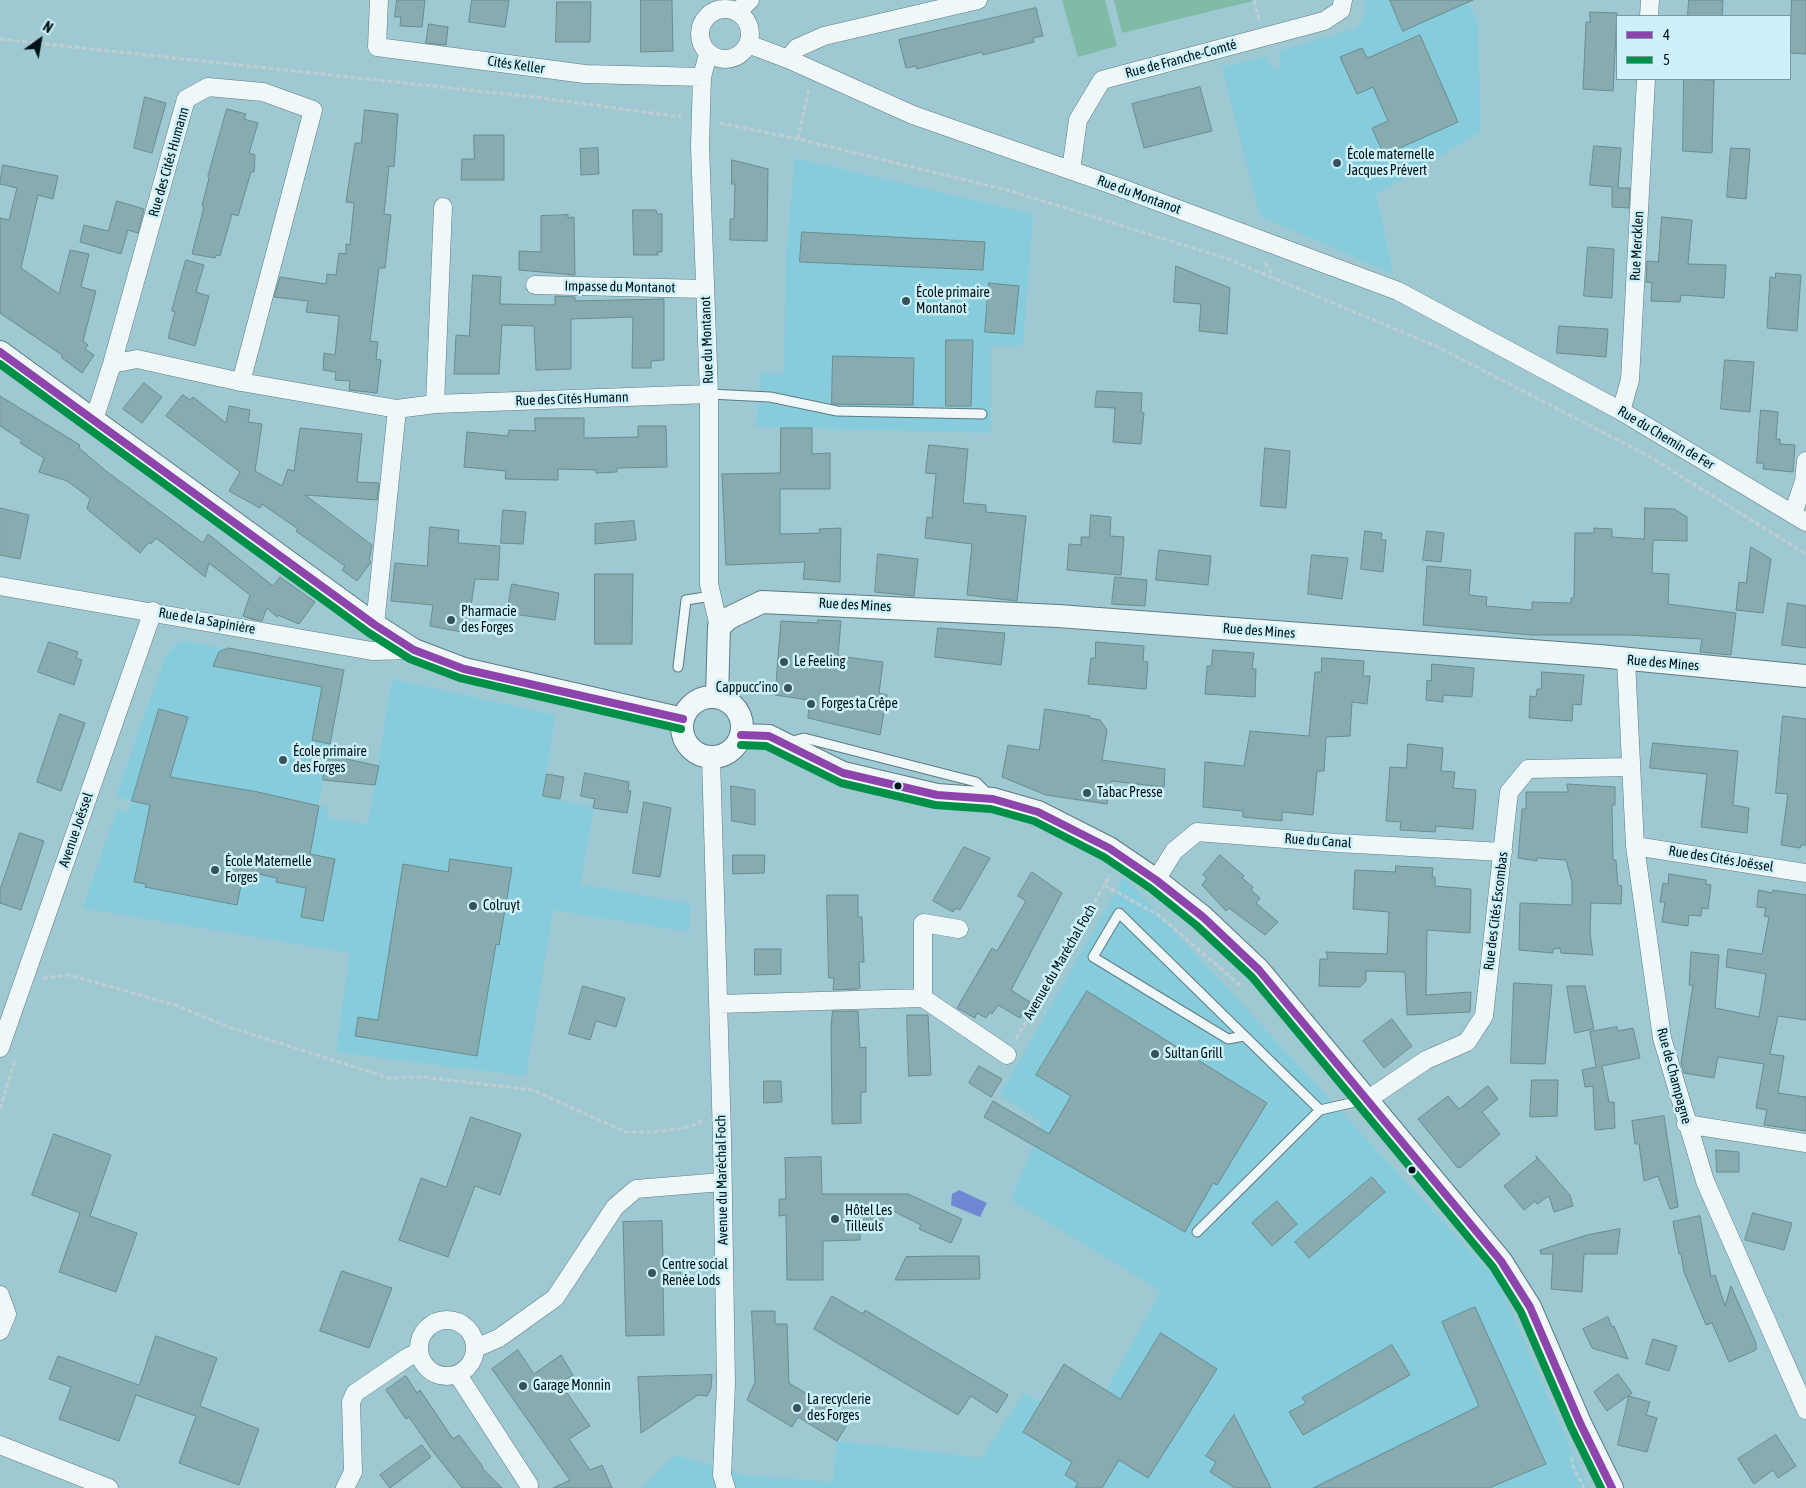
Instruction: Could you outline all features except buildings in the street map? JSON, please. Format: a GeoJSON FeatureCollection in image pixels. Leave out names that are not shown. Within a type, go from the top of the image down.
{"type":"FeatureCollection","features":[{"type":"Feature","properties":{"kind":"street","name":"Cités Keller"},"geometry":{"type":"LineString","coordinates":[[379,0],[378,47],[585,74],[702,77]]}},
{"type":"Feature","properties":{"kind":"street"},"geometry":{"type":"LineString","coordinates":[[737,12],[750,0]]}},
{"type":"Feature","properties":{"kind":"street"},"geometry":{"type":"LineString","coordinates":[[788,59],[797,48],[824,36],[978,0]]}},
{"type":"Feature","properties":{"kind":"street","name":"Rue de Franche-Comté"},"geometry":{"type":"LineString","coordinates":[[1071,170],[1078,120],[1102,80],[1324,21],[1341,10],[1343,0]]}},
{"type":"Feature","properties":{"kind":"street"},"geometry":{"type":"LineString","coordinates":[[1649,15],[1650,0]]}},
{"type":"Feature","properties":{"kind":"street"},"geometry":{"type":"LineString","coordinates":[[707,7],[737,12],[749,26],[748,44],[741,53],[731,59],[719,59],[708,54],[701,44],[699,33],[707,7]]}},
{"type":"Feature","properties":{"kind":"street","name":"Rue du Montanot"},"geometry":{"type":"LineString","coordinates":[[748,44],[788,59],[913,114],[1071,170],[1398,292],[1524,358]]}},
{"type":"Feature","properties":{"kind":"street","name":"Rue du Montanot"},"geometry":{"type":"LineString","coordinates":[[708,54],[702,77],[701,120],[709,394],[709,584],[719,627]]}},
{"type":"Feature","properties":{"kind":"street","name":"Rue Mercklen"},"geometry":{"type":"LineString","coordinates":[[1620,411],[1630,380],[1646,80]]}},
{"type":"Feature","properties":{"kind":"street","name":"Rue des Cités Humann"},"geometry":{"type":"LineString","coordinates":[[94,420],[112,364],[186,99],[208,87],[263,92],[313,110],[241,382]]}},
{"type":"Feature","properties":{"kind":"street"},"geometry":{"type":"LineString","coordinates":[[435,404],[443,207]]}},
{"type":"Feature","properties":{"kind":"street","name":"Impasse du Montanot"},"geometry":{"type":"LineString","coordinates":[[535,285],[705,289]]}},
{"type":"Feature","properties":{"kind":"street"},"geometry":{"type":"LineString","coordinates":[[0,352],[375,625],[414,650],[439,662],[464,669],[683,719]]}},
{"type":"Feature","properties":{"kind":"street","name":"Rue du Chemin de Fer"},"geometry":{"type":"LineString","coordinates":[[1524,358],[1620,411],[1799,518]]}},
{"type":"Feature","properties":{"kind":"street","name":"Rue des Cités Humann"},"geometry":{"type":"LineString","coordinates":[[112,364],[136,359],[241,382],[397,409],[435,404],[709,394]]}},
{"type":"Feature","properties":{"kind":"street"},"geometry":{"type":"LineString","coordinates":[[375,625],[397,409]]}},
{"type":"Feature","properties":{"kind":"street"},"geometry":{"type":"LineString","coordinates":[[1799,518],[1806,461]]}},
{"type":"Feature","properties":{"kind":"street","name":"Rue de la Sapinière"},"geometry":{"type":"LineString","coordinates":[[0,586],[372,651],[414,650]]}},
{"type":"Feature","properties":{"kind":"street","name":"Rue des Mines"},"geometry":{"type":"LineString","coordinates":[[719,627],[729,618],[762,602],[804,603],[1058,616],[1626,660],[1806,676]]}},
{"type":"Feature","properties":{"kind":"street","name":"Avenue Joëssel"},"geometry":{"type":"LineString","coordinates":[[0,1048],[153,612]]}},
{"type":"Feature","properties":{"kind":"street"},"geometry":{"type":"LineString","coordinates":[[717,697],[719,627]]}},
{"type":"Feature","properties":{"kind":"street","name":"Rue de Champagne"},"geometry":{"type":"LineString","coordinates":[[1626,660],[1635,846],[1662,1038],[1686,1124],[1705,1182],[1806,1410]]}},
{"type":"Feature","properties":{"kind":"street"},"geometry":{"type":"LineString","coordinates":[[717,697],[728,702],[737,711],[742,722],[741,735],[730,751],[711,757],[694,751],[688,745],[684,737],[683,719],[688,709],[696,702],[706,698],[717,697]]}},
{"type":"Feature","properties":{"kind":"street"},"geometry":{"type":"LineString","coordinates":[[741,735],[769,736],[843,773],[937,795],[993,799],[1046,816],[1109,848],[1156,880],[1203,917],[1259,970],[1501,1261],[1530,1307],[1580,1423],[1612,1488]]}},
{"type":"Feature","properties":{"kind":"street","name":"Avenue du Maréchal Foch"},"geometry":{"type":"LineString","coordinates":[[711,757],[719,1004],[726,1384],[724,1482]]}},
{"type":"Feature","properties":{"kind":"street","name":"Rue des Cités Escombas"},"geometry":{"type":"LineString","coordinates":[[1367,1100],[1426,1060],[1468,1042],[1484,1016],[1510,792],[1528,769],[1631,767]]}},
{"type":"Feature","properties":{"kind":"street","name":"Rue du Canal"},"geometry":{"type":"LineString","coordinates":[[1156,880],[1174,851],[1197,832],[1337,843],[1503,852]]}},
{"type":"Feature","properties":{"kind":"street","name":"Rue des Cités Joëssel"},"geometry":{"type":"LineString","coordinates":[[1635,846],[1806,873]]}},
{"type":"Feature","properties":{"kind":"street"},"geometry":{"type":"LineString","coordinates":[[923,998],[923,923],[959,929]]}},
{"type":"Feature","properties":{"kind":"street"},"geometry":{"type":"LineString","coordinates":[[719,1004],[923,998],[1007,1054]]}},
{"type":"Feature","properties":{"kind":"street"},"geometry":{"type":"LineString","coordinates":[[1686,1124],[1806,1143]]}},
{"type":"Feature","properties":{"kind":"street"},"geometry":{"type":"LineString","coordinates":[[476,1348],[499,1338],[554,1298],[615,1207],[636,1189],[722,1182]]}},
{"type":"Feature","properties":{"kind":"street"},"geometry":{"type":"LineString","coordinates":[[0,1295],[7,1314],[0,1331]]}},
{"type":"Feature","properties":{"kind":"street"},"geometry":{"type":"LineString","coordinates":[[450,1320],[463,1324],[472,1334],[476,1348],[471,1364],[458,1375],[441,1376],[426,1368],[419,1352],[422,1336],[433,1324],[450,1320]]}},
{"type":"Feature","properties":{"kind":"street"},"geometry":{"type":"LineString","coordinates":[[345,1488],[354,1472],[351,1402],[355,1393],[408,1357],[419,1352]]}},
{"type":"Feature","properties":{"kind":"street"},"geometry":{"type":"LineString","coordinates":[[458,1375],[529,1485]]}},
{"type":"Feature","properties":{"kind":"street"},"geometry":{"type":"LineString","coordinates":[[0,1445],[110,1488]]}},
{"type":"Feature","properties":{"kind":"lane"},"geometry":{"type":"LineString","coordinates":[[709,394],[770,397],[837,411],[982,414]]}},
{"type":"Feature","properties":{"kind":"lane"},"geometry":{"type":"LineString","coordinates":[[678,667],[686,600],[712,596]]}},
{"type":"Feature","properties":{"kind":"lane"},"geometry":{"type":"LineString","coordinates":[[1244,1036],[1228,1039],[1093,957],[1119,913],[1320,1110]]}},
{"type":"Feature","properties":{"kind":"lane"},"geometry":{"type":"LineString","coordinates":[[1197,1232],[1320,1110],[1367,1100]]}},
{"type":"Feature","properties":{"kind":"path"},"geometry":{"type":"LineString","coordinates":[[0,39],[543,98],[701,120],[798,139],[1011,191],[1237,263],[1438,347],[1645,454],[1806,554]]}},
{"type":"Feature","properties":{"kind":"path"},"geometry":{"type":"LineString","coordinates":[[798,139],[810,84]]}},
{"type":"Feature","properties":{"kind":"path","name":"Avenue du Maréchal Foch"},"geometry":{"type":"LineString","coordinates":[[1007,1054],[1104,885],[1158,915],[1241,986]]}},
{"type":"Feature","properties":{"kind":"path"},"geometry":{"type":"LineString","coordinates":[[40,979],[69,975],[175,1005],[229,1027],[389,1078],[424,1077],[533,1090],[626,1132],[638,1133],[692,1127],[701,1122],[705,1114]]}},
{"type":"Feature","properties":{"kind":"path"},"geometry":{"type":"LineString","coordinates":[[1572,1449],[1572,1464],[1584,1488]]}},
{"type":"Feature","properties":{"kind":"shaded area","name":"École maternelle Jacques Prévert"},"geometry":{"type":"Polygon","coordinates":[[[1365,0],[1467,0],[1478,22],[1480,132],[1376,194],[1393,274],[1260,216],[1222,67],[1266,56],[1273,70],[1281,68],[1279,51],[1357,28],[1365,14],[1365,0]]]}},
{"type":"Feature","properties":{"kind":"shaded area","name":"École primaire Montanot"},"geometry":{"type":"Polygon","coordinates":[[[795,158],[1033,214],[1023,345],[991,346],[991,433],[756,427],[760,373],[784,373],[786,257],[795,158]]]}},
{"type":"Feature","properties":{"kind":"shaded area"},"geometry":{"type":"Polygon","coordinates":[[[184,641],[344,670],[318,805],[328,807],[326,818],[368,824],[392,679],[555,715],[543,796],[594,808],[580,884],[691,904],[689,932],[553,910],[526,1076],[336,1052],[350,953],[83,908],[117,809],[128,813],[131,801],[116,796],[165,658],[177,643],[184,641]]]}},
{"type":"Feature","properties":{"kind":"shaded area"},"geometry":{"type":"Polygon","coordinates":[[[1124,877],[1498,1281],[1588,1488],[642,1488],[676,1455],[744,1475],[833,1482],[837,1441],[981,1458],[1024,1393],[1086,1427],[1161,1291],[1011,1200],[1042,1123],[1000,1095],[1124,877]]]}},
{"type":"Feature","properties":{"kind":"green space"},"geometry":{"type":"Polygon","coordinates":[[[1062,0],[1105,0],[1117,46],[1078,57],[1062,0]]]}},
{"type":"Feature","properties":{"kind":"green space"},"geometry":{"type":"Polygon","coordinates":[[[1114,0],[1257,0],[1122,33],[1114,0]]]}},
{"type":"Feature","properties":{"kind":"water"},"geometry":{"type":"Polygon","coordinates":[[[959,1190],[987,1203],[980,1217],[951,1205],[952,1194],[959,1190]]]}},
{"type":"Feature","properties":{"kind":"transit line","name":"4"},"geometry":{"type":"LineString","coordinates":[[0,352],[375,625],[414,650],[464,669],[683,719]]}},
{"type":"Feature","properties":{"kind":"transit line","name":"5"},"geometry":{"type":"LineString","coordinates":[[0,364],[369,633],[410,659],[460,678],[681,729]]}},
{"type":"Feature","properties":{"kind":"transit line","name":"4"},"geometry":{"type":"LineString","coordinates":[[741,735],[769,736],[843,773],[937,795],[993,799],[1038,812],[1109,848],[1156,880],[1203,917],[1259,970],[1501,1261],[1530,1307],[1580,1423],[1612,1488]]}},
{"type":"Feature","properties":{"kind":"transit line","name":"5"},"geometry":{"type":"LineString","coordinates":[[741,745],[766,746],[841,783],[935,805],[991,809],[1034,821],[1104,857],[1150,888],[1196,925],[1252,977],[1493,1267],[1521,1312],[1571,1427],[1601,1488]]}},
{"type":"Feature","properties":{"kind":"place","name":"École maternelle Jacques Prévert"},"geometry":{"type":"Point","coordinates":[1337,163]}},
{"type":"Feature","properties":{"kind":"place","name":"École primaire Montanot"},"geometry":{"type":"Point","coordinates":[906,301]}},
{"type":"Feature","properties":{"kind":"place","name":"Pharmacie des Forges"},"geometry":{"type":"Point","coordinates":[451,620]}},
{"type":"Feature","properties":{"kind":"place","name":"Le Feeling"},"geometry":{"type":"Point","coordinates":[784,662]}},
{"type":"Feature","properties":{"kind":"place","name":"Cappucc’ino"},"geometry":{"type":"Point","coordinates":[788,688]}},
{"type":"Feature","properties":{"kind":"place","name":"Forges ta Crêpe"},"geometry":{"type":"Point","coordinates":[811,704]}},
{"type":"Feature","properties":{"kind":"place","name":"École primaire des Forges"},"geometry":{"type":"Point","coordinates":[283,760]}},
{"type":"Feature","properties":{"kind":"place","name":"Tabac Presse"},"geometry":{"type":"Point","coordinates":[1087,793]}},
{"type":"Feature","properties":{"kind":"place","name":"École Maternelle Forges"},"geometry":{"type":"Point","coordinates":[215,870]}},
{"type":"Feature","properties":{"kind":"place","name":"Colruyt"},"geometry":{"type":"Point","coordinates":[473,906]}},
{"type":"Feature","properties":{"kind":"place","name":"Sultan Grill"},"geometry":{"type":"Point","coordinates":[1155,1054]}},
{"type":"Feature","properties":{"kind":"place","name":"Hôtel Les Tilleuls"},"geometry":{"type":"Point","coordinates":[835,1219]}},
{"type":"Feature","properties":{"kind":"place","name":"Centre social Renée Lods"},"geometry":{"type":"Point","coordinates":[652,1273]}},
{"type":"Feature","properties":{"kind":"place","name":"Garage Monnin"},"geometry":{"type":"Point","coordinates":[523,1386]}},
{"type":"Feature","properties":{"kind":"place","name":"La recyclerie des Forges"},"geometry":{"type":"Point","coordinates":[797,1408]}}]}
